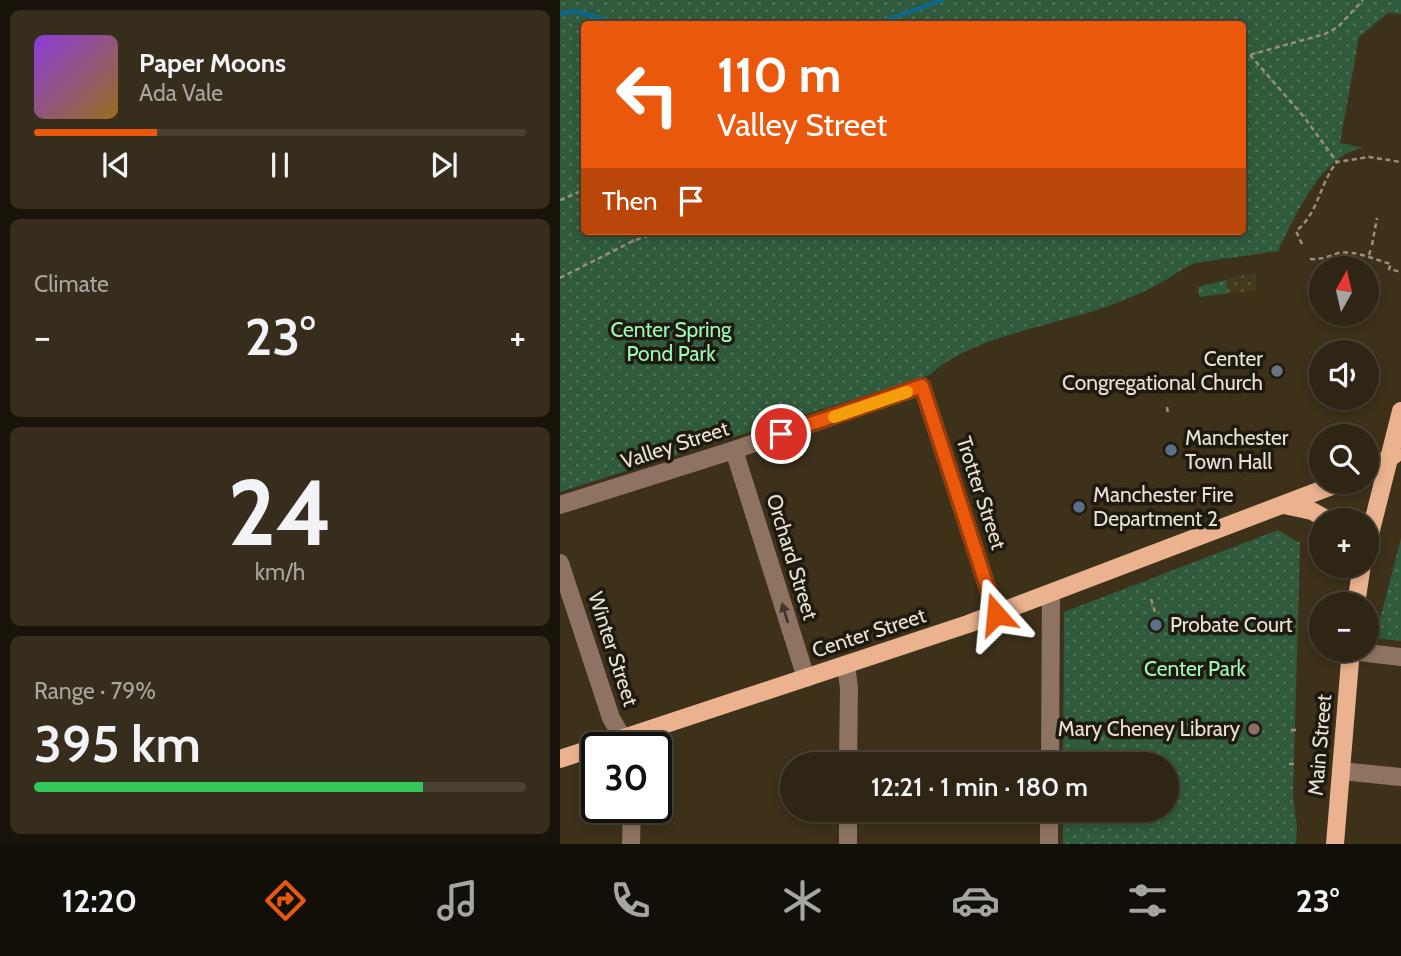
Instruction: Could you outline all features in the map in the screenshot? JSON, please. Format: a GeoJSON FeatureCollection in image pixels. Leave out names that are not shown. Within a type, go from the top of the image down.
{"type":"FeatureCollection","features":[{"type":"Feature","properties":{"kind":"main road"},"geometry":{"type":"LineString","coordinates":[[1379,510],[1397,455],[1401,411]]}},
{"type":"Feature","properties":{"kind":"main road"},"geometry":{"type":"LineString","coordinates":[[1379,465],[1397,455]]}},
{"type":"Feature","properties":{"kind":"main road","name":"Center Street"},"geometry":{"type":"LineString","coordinates":[[656,732],[996,614],[1312,494]]}},
{"type":"Feature","properties":{"kind":"main road"},"geometry":{"type":"LineString","coordinates":[[1284,505],[1309,511]]}},
{"type":"Feature","properties":{"kind":"main road","name":"Main Street"},"geometry":{"type":"LineString","coordinates":[[1335,844],[1350,662]]}},
{"type":"Feature","properties":{"kind":"main road","name":"Center Street"},"geometry":{"type":"LineString","coordinates":[[560,759],[581,754]]}},
{"type":"Feature","properties":{"kind":"street","name":"Valley Street"},"geometry":{"type":"LineString","coordinates":[[560,505],[922,386]]}},
{"type":"Feature","properties":{"kind":"street","name":"Trotter Street"},"geometry":{"type":"LineString","coordinates":[[922,386],[996,614]]}},
{"type":"Feature","properties":{"kind":"street","name":"Orchard Street"},"geometry":{"type":"LineString","coordinates":[[734,450],[806,678]]}},
{"type":"Feature","properties":{"kind":"street","name":"Winter Street"},"geometry":{"type":"LineString","coordinates":[[560,563],[611,718],[619,732]]}},
{"type":"Feature","properties":{"kind":"street"},"geometry":{"type":"LineString","coordinates":[[1050,752],[1051,594]]}},
{"type":"Feature","properties":{"kind":"street"},"geometry":{"type":"LineString","coordinates":[[1379,654],[1401,657]]}},
{"type":"Feature","properties":{"kind":"street"},"geometry":{"type":"LineString","coordinates":[[846,665],[849,688],[848,752]]}},
{"type":"Feature","properties":{"kind":"street"},"geometry":{"type":"LineString","coordinates":[[1341,771],[1401,776]]}},
{"type":"Feature","properties":{"kind":"street"},"geometry":{"type":"LineString","coordinates":[[848,822],[848,844]]}},
{"type":"Feature","properties":{"kind":"street"},"geometry":{"type":"LineString","coordinates":[[1049,822],[1049,844]]}},
{"type":"Feature","properties":{"kind":"street"},"geometry":{"type":"LineString","coordinates":[[631,844],[632,823]]}},
{"type":"Feature","properties":{"kind":"path"},"geometry":{"type":"LineString","coordinates":[[1246,56],[1325,34],[1338,27],[1363,0]]}},
{"type":"Feature","properties":{"kind":"path"},"geometry":{"type":"LineString","coordinates":[[1250,55],[1304,117],[1337,162]]}},
{"type":"Feature","properties":{"kind":"path"},"geometry":{"type":"LineString","coordinates":[[1302,244],[1296,231],[1307,222],[1314,211],[1324,180],[1337,162],[1369,157],[1401,162]]}},
{"type":"Feature","properties":{"kind":"path"},"geometry":{"type":"LineString","coordinates":[[560,200],[581,191]]}},
{"type":"Feature","properties":{"kind":"path"},"geometry":{"type":"LineString","coordinates":[[1369,255],[1377,218]]}},
{"type":"Feature","properties":{"kind":"path"},"geometry":{"type":"LineString","coordinates":[[633,235],[634,241]]}},
{"type":"Feature","properties":{"kind":"path"},"geometry":{"type":"LineString","coordinates":[[560,278],[651,235]]}},
{"type":"Feature","properties":{"kind":"path"},"geometry":{"type":"LineString","coordinates":[[1332,256],[1349,253],[1360,256]]}},
{"type":"Feature","properties":{"kind":"path"},"geometry":{"type":"LineString","coordinates":[[1379,261],[1391,264],[1390,269],[1401,272]]}},
{"type":"Feature","properties":{"kind":"path"},"geometry":{"type":"LineString","coordinates":[[1167,407],[1168,414]]}},
{"type":"Feature","properties":{"kind":"path"},"geometry":{"type":"LineString","coordinates":[[1151,599],[1155,612]]}},
{"type":"Feature","properties":{"kind":"path"},"geometry":{"type":"LineString","coordinates":[[1291,730],[1297,730]]}},
{"type":"Feature","properties":{"kind":"path"},"geometry":{"type":"LineString","coordinates":[[1289,764],[1297,764]]}},
{"type":"Feature","properties":{"kind":"green space","name":"Center Spring Pond Park"},"geometry":{"type":"Polygon","coordinates":[[[560,0],[1401,0],[1401,14],[1388,13],[1359,37],[1340,143],[1364,148],[1349,152],[1335,161],[1323,174],[1302,205],[1278,251],[1195,263],[1152,288],[1119,302],[994,340],[970,350],[948,361],[930,375],[560,492],[560,0]]]}},
{"type":"Feature","properties":{"kind":"green space"},"geometry":{"type":"Polygon","coordinates":[[[1255,273],[1256,290],[1199,297],[1198,287],[1255,273]]]}},
{"type":"Feature","properties":{"kind":"green space","name":"Center Park"},"geometry":{"type":"Polygon","coordinates":[[[1278,530],[1300,543],[1293,797],[1297,826],[1296,844],[1063,844],[1063,822],[1179,822],[1179,752],[1063,752],[1064,612],[1278,530]]]}},
{"type":"Feature","properties":{"kind":"green space"},"geometry":{"type":"Polygon","coordinates":[[[1401,538],[1401,641],[1379,638],[1379,623],[1401,538]]]}},
{"type":"Feature","properties":{"kind":"green space"},"geometry":{"type":"Polygon","coordinates":[[[1079,722],[1099,722],[1100,752],[1079,752],[1079,722]]]}},
{"type":"Feature","properties":{"kind":"sand"},"geometry":{"type":"Polygon","coordinates":[[[1255,273],[1256,290],[1228,294],[1226,279],[1255,273]]]}},
{"type":"Feature","properties":{"kind":"waterway"},"geometry":{"type":"LineString","coordinates":[[884,21],[943,0]]}},
{"type":"Feature","properties":{"kind":"waterway"},"geometry":{"type":"LineString","coordinates":[[560,14],[575,11],[609,21]]}},
{"type":"Feature","properties":{"kind":"slow traffic"},"geometry":{"type":"LineString","coordinates":[[834,417],[907,392]]}},
{"type":"Feature","properties":{"kind":"place","name":"Center Congregational Church"},"geometry":{"type":"Point","coordinates":[1277,371]}},
{"type":"Feature","properties":{"kind":"place","name":"Manchester Town Hall"},"geometry":{"type":"Point","coordinates":[1171,450]}},
{"type":"Feature","properties":{"kind":"place","name":"Manchester Fire Department 2"},"geometry":{"type":"Point","coordinates":[1079,507]}},
{"type":"Feature","properties":{"kind":"place","name":"Probate Court"},"geometry":{"type":"Point","coordinates":[1156,625]}},
{"type":"Feature","properties":{"kind":"place","name":"Mary Cheney Library"},"geometry":{"type":"Point","coordinates":[1254,729]}},
{"type":"Feature","properties":{"kind":"route"},"geometry":{"type":"LineString","coordinates":[[781,434],[922,386],[996,614]]}}]}
